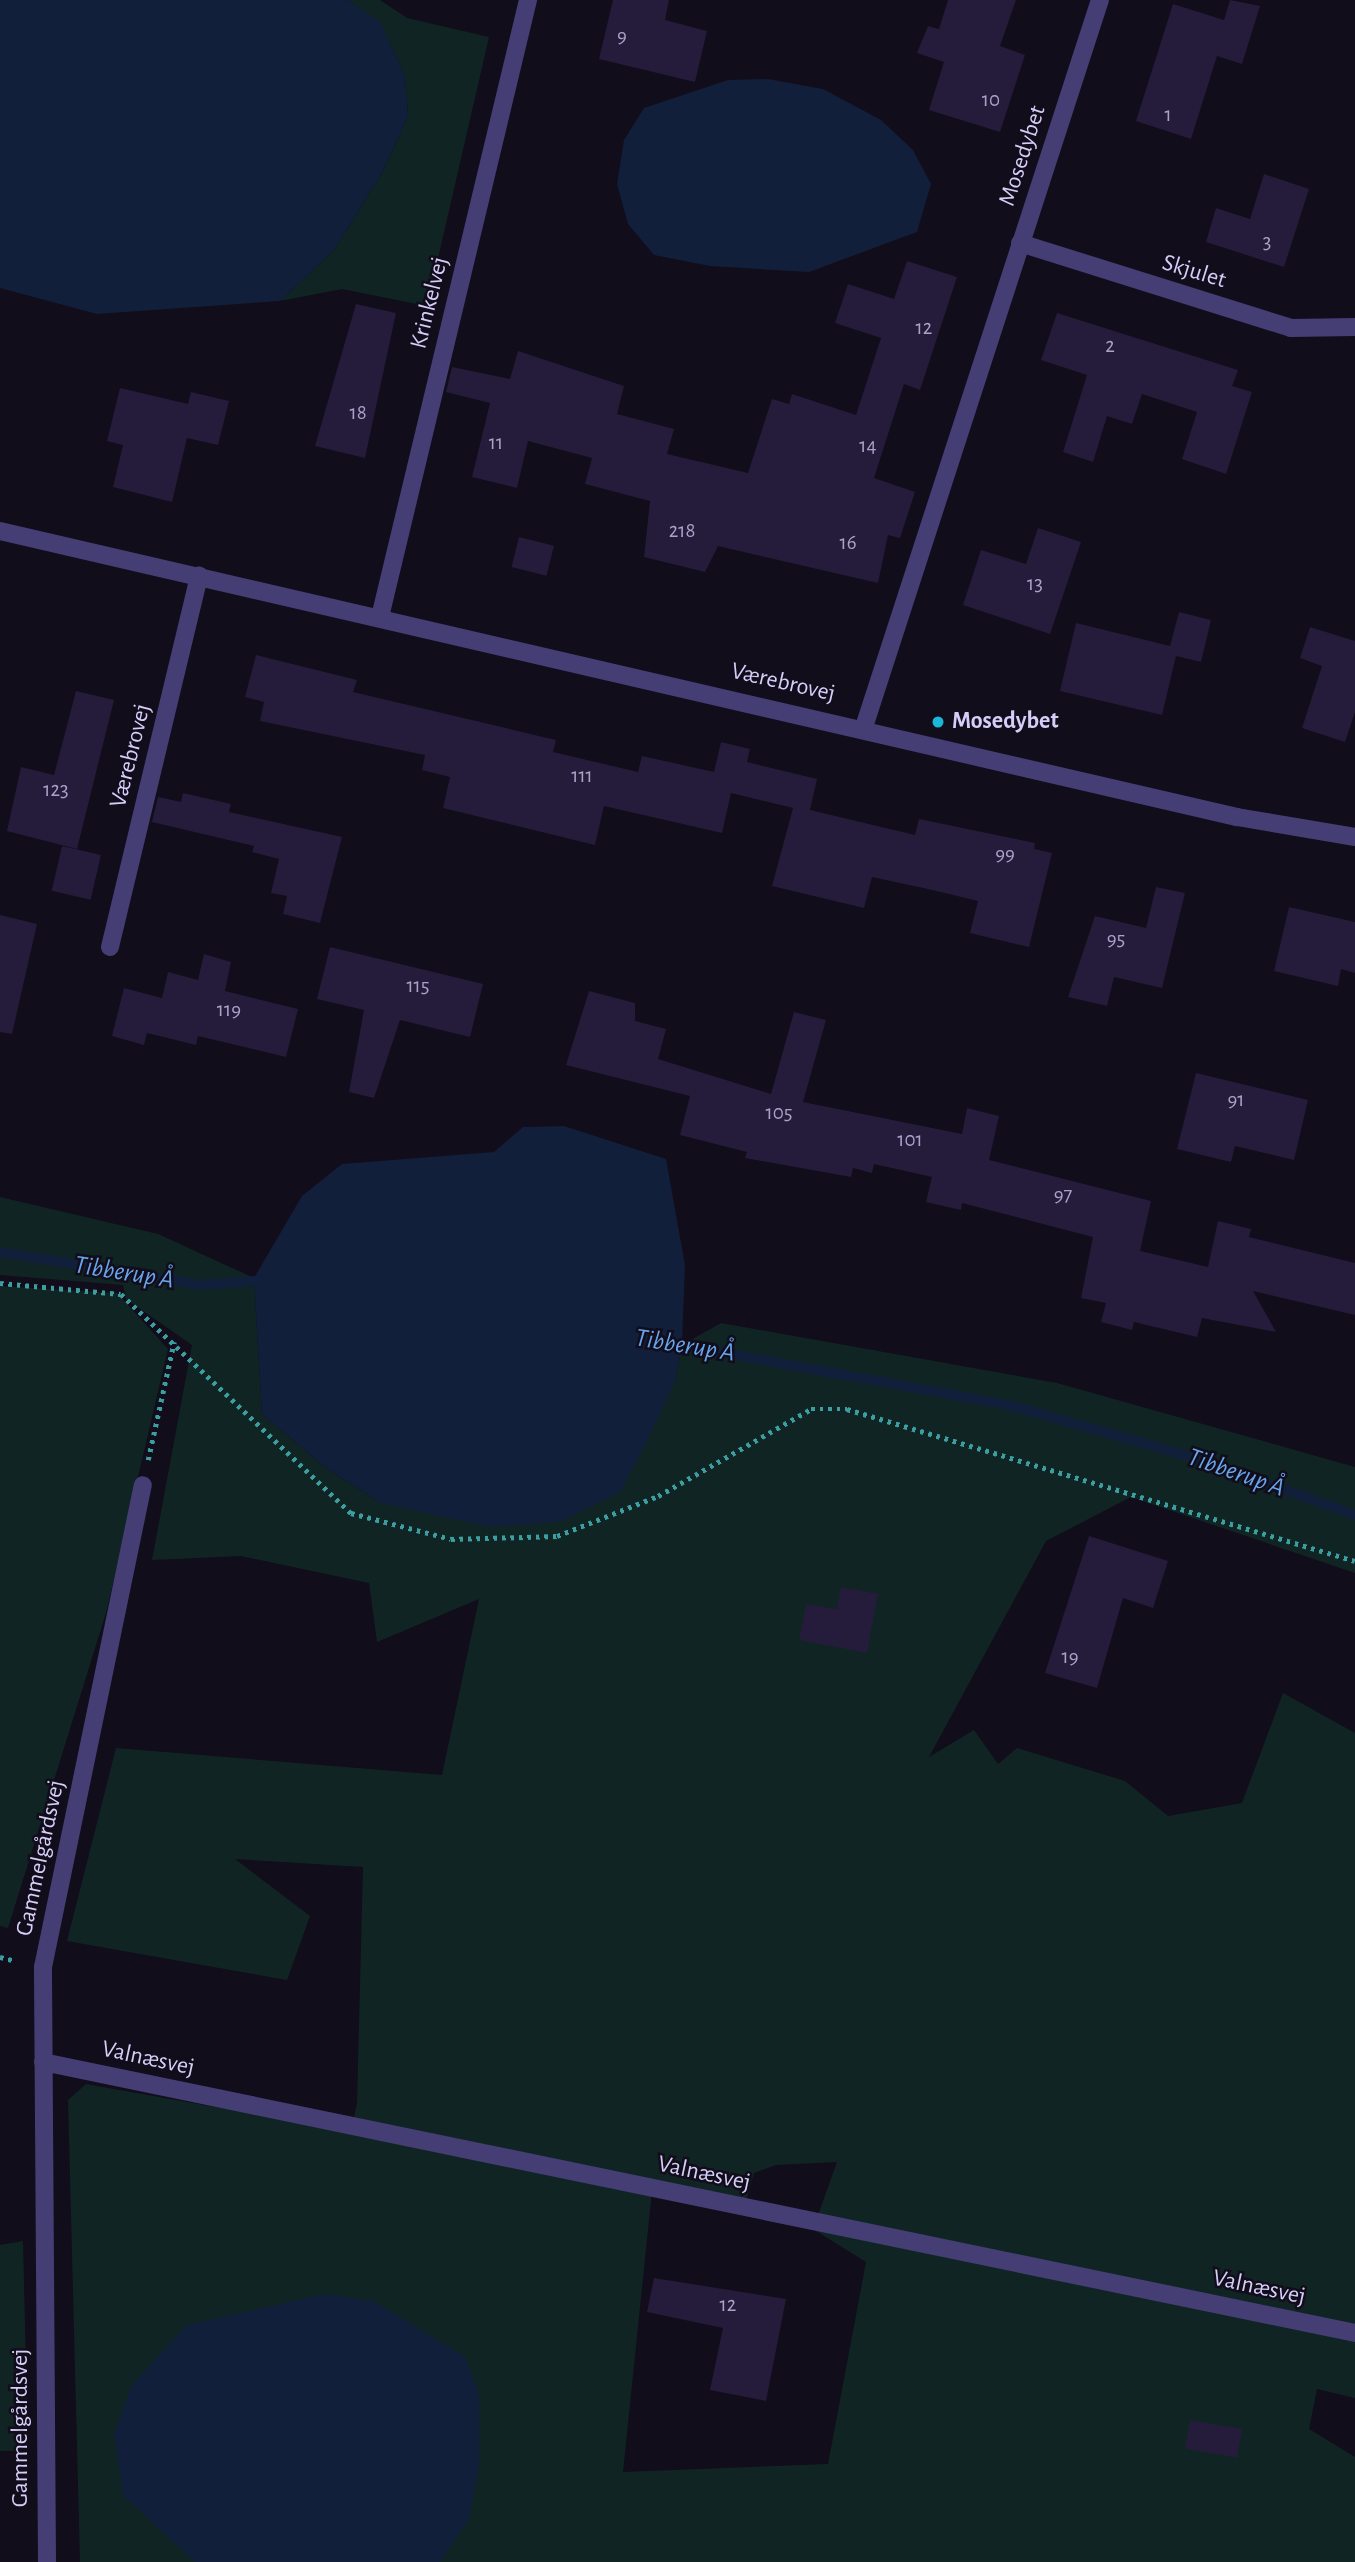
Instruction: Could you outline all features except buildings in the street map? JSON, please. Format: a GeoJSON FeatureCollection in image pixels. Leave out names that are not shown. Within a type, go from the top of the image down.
{"type":"FeatureCollection","features":[{"type":"Feature","properties":{"kind":"street","name":"Krinkelvej"},"geometry":{"type":"LineString","coordinates":[[380,617],[528,0]]}},
{"type":"Feature","properties":{"kind":"street","name":"Mosedybet"},"geometry":{"type":"LineString","coordinates":[[864,727],[1100,0]]}},
{"type":"Feature","properties":{"kind":"street","name":"Skjulet"},"geometry":{"type":"LineString","coordinates":[[1020,243],[1291,328],[1355,327]]}},
{"type":"Feature","properties":{"kind":"street","name":"Værebrovej"},"geometry":{"type":"LineString","coordinates":[[0,531],[864,727],[1237,817],[1355,837]]}},
{"type":"Feature","properties":{"kind":"street","name":"Værebrovej"},"geometry":{"type":"LineString","coordinates":[[110,947],[199,576]]}},
{"type":"Feature","properties":{"kind":"street","name":"Gammelgårdsvej"},"geometry":{"type":"LineString","coordinates":[[47,2562],[43,1967],[143,1485]]}},
{"type":"Feature","properties":{"kind":"street","name":"Valnæsvej"},"geometry":{"type":"LineString","coordinates":[[43,2062],[1355,2333]]}},
{"type":"Feature","properties":{"kind":"path"},"geometry":{"type":"LineString","coordinates":[[0,1283],[121,1294],[175,1341],[351,1513],[451,1539],[556,1536],[658,1496],[811,1409],[847,1409],[1355,1561]]}},
{"type":"Feature","properties":{"kind":"path"},"geometry":{"type":"LineString","coordinates":[[143,1485],[175,1341]]}},
{"type":"Feature","properties":{"kind":"green space"},"geometry":{"type":"Polygon","coordinates":[[[348,0],[380,0],[407,18],[489,37],[427,306],[342,289],[280,301],[334,250],[382,173],[408,116],[405,76],[380,23],[348,0]]]}},
{"type":"Feature","properties":{"kind":"green space"},"geometry":{"type":"Polygon","coordinates":[[[0,1197],[158,1234],[254,1278],[262,1414],[326,1468],[381,1503],[675,1381],[682,1345],[721,1323],[1057,1383],[1355,1467],[1355,1573],[1131,1497],[1046,1541],[929,1757],[974,1730],[998,1764],[1017,1748],[1125,1781],[1168,1816],[1242,1803],[1283,1693],[1355,1733],[1355,2398],[1317,2389],[1309,2429],[1355,2457],[1355,2562],[80,2562],[68,2100],[86,2084],[351,2131],[357,2103],[363,1867],[235,1859],[310,1916],[287,1980],[67,1941],[116,1748],[442,1775],[479,1599],[377,1642],[369,1583],[241,1556],[152,1560],[192,1345],[126,1299],[123,1285],[0,1275],[0,1197]],[[837,2162],[776,2165],[754,2173],[746,2201],[653,2181],[623,2472],[828,2464],[866,2262],[813,2229],[837,2162]]]}},
{"type":"Feature","properties":{"kind":"green space"},"geometry":{"type":"Polygon","coordinates":[[[0,1286],[117,1293],[168,1349],[106,1613],[8,1928],[0,1926],[0,1286]]]}},
{"type":"Feature","properties":{"kind":"green space"},"geometry":{"type":"Polygon","coordinates":[[[23,2241],[28,2451],[0,2451],[0,2245],[23,2241]]]}},
{"type":"Feature","properties":{"kind":"water"},"geometry":{"type":"Polygon","coordinates":[[[0,0],[348,0],[380,22],[405,76],[408,116],[382,173],[334,250],[280,301],[97,314],[0,288],[0,0]]]}},
{"type":"Feature","properties":{"kind":"water"},"geometry":{"type":"Polygon","coordinates":[[[768,79],[823,89],[881,120],[913,150],[931,184],[917,232],[809,272],[710,266],[654,255],[628,224],[617,184],[624,140],[644,108],[728,80],[768,79]]]}},
{"type":"Feature","properties":{"kind":"water"},"geometry":{"type":"Polygon","coordinates":[[[564,1126],[666,1159],[685,1265],[682,1345],[675,1381],[646,1443],[620,1492],[559,1522],[490,1527],[381,1503],[326,1468],[262,1414],[254,1278],[302,1196],[342,1164],[494,1152],[523,1127],[564,1126]]]}},
{"type":"Feature","properties":{"kind":"water"},"geometry":{"type":"Polygon","coordinates":[[[325,2294],[373,2301],[465,2357],[479,2395],[479,2465],[469,2519],[440,2562],[195,2562],[123,2495],[114,2435],[132,2385],[187,2325],[325,2294]]]}},
{"type":"Feature","properties":{"kind":"waterway","name":"Tibberup Å"},"geometry":{"type":"LineString","coordinates":[[0,1252],[202,1285],[267,1280]]}},
{"type":"Feature","properties":{"kind":"waterway","name":"Tibberup Å"},"geometry":{"type":"LineString","coordinates":[[670,1343],[1009,1405],[1205,1461],[1355,1515]]}},
{"type":"Feature","properties":{"kind":"place","name":"Mosedybet"},"geometry":{"type":"Point","coordinates":[938,722]}}]}
